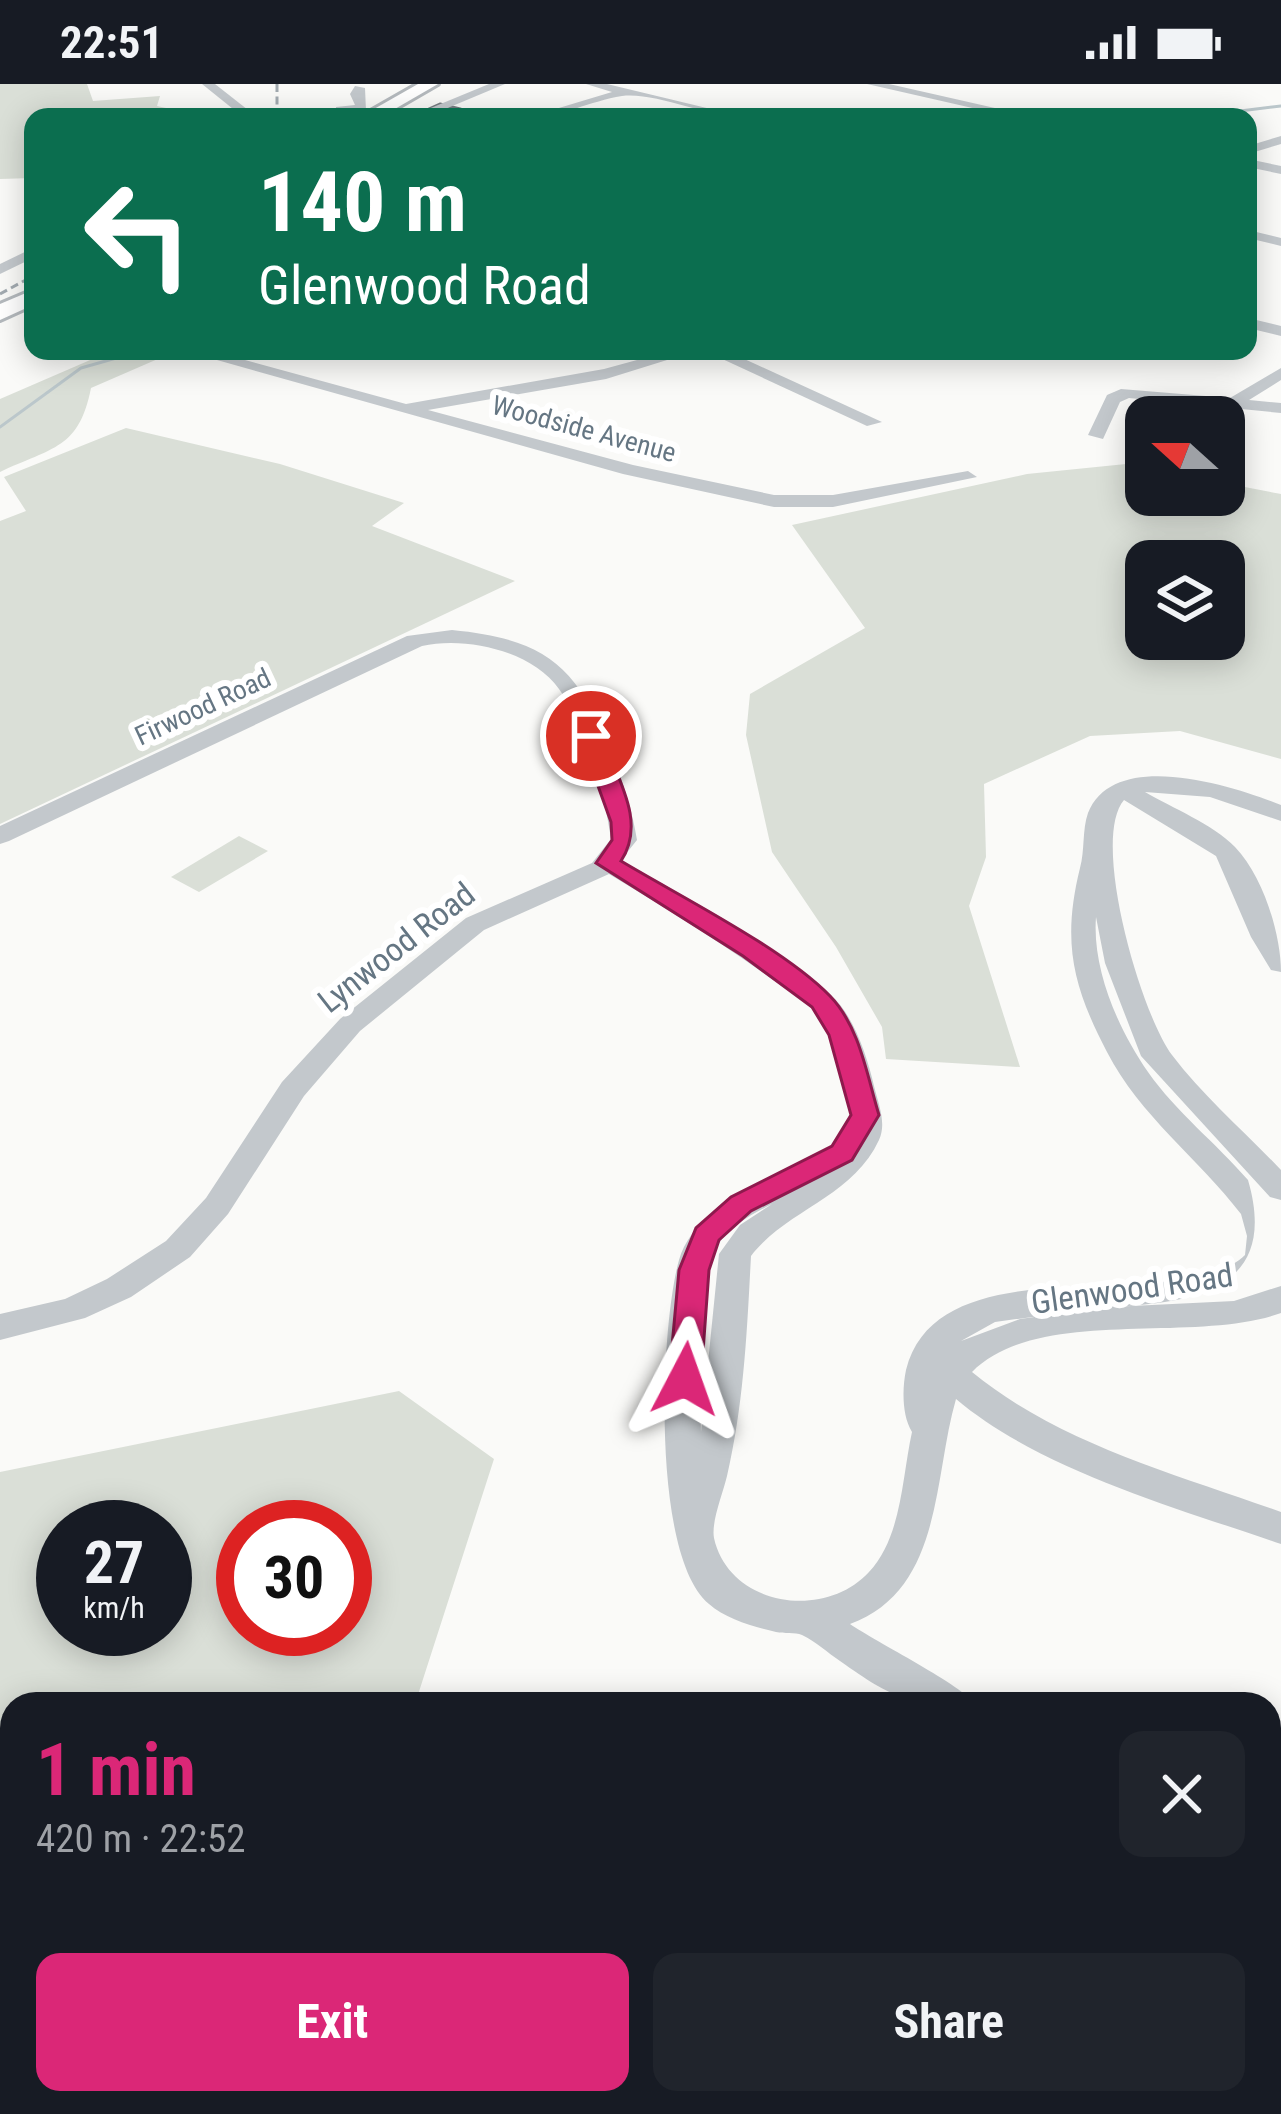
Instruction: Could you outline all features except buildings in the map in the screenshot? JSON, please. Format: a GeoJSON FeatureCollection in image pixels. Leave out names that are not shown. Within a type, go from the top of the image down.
{"type":"FeatureCollection","features":[{"type":"Feature","properties":{"kind":"highway"},"geometry":{"type":"LineString","coordinates":[[385,108],[430,84]]}},
{"type":"Feature","properties":{"kind":"highway"},"geometry":{"type":"LineString","coordinates":[[401,108],[445,84]]}},
{"type":"Feature","properties":{"kind":"street"},"geometry":{"type":"LineString","coordinates":[[208,84],[240,108]]}},
{"type":"Feature","properties":{"kind":"street"},"geometry":{"type":"LineString","coordinates":[[437,108],[499,84]]}},
{"type":"Feature","properties":{"kind":"street"},"geometry":{"type":"LineString","coordinates":[[592,84],[700,108]]}},
{"type":"Feature","properties":{"kind":"street"},"geometry":{"type":"LineString","coordinates":[[566,108],[653,84]]}},
{"type":"Feature","properties":{"kind":"street"},"geometry":{"type":"LineString","coordinates":[[873,84],[986,108]]}},
{"type":"Feature","properties":{"kind":"street"},"geometry":{"type":"LineString","coordinates":[[910,92],[946,84]]}},
{"type":"Feature","properties":{"kind":"street"},"geometry":{"type":"LineString","coordinates":[[942,108],[958,102]]}},
{"type":"Feature","properties":{"kind":"street","name":"Woodside Avenue"},"geometry":{"type":"LineString","coordinates":[[227,360],[630,470],[774,501],[833,501],[968,477]]}},
{"type":"Feature","properties":{"kind":"street"},"geometry":{"type":"LineString","coordinates":[[403,408],[606,374],[656,360]]}},
{"type":"Feature","properties":{"kind":"street"},"geometry":{"type":"LineString","coordinates":[[733,360],[873,422]]}},
{"type":"Feature","properties":{"kind":"street"},"geometry":{"type":"LineString","coordinates":[[1244,396],[1281,373]]}},
{"type":"Feature","properties":{"kind":"street"},"geometry":{"type":"LineString","coordinates":[[1097,435],[1113,399],[1120,394],[1159,396]]}},
{"type":"Feature","properties":{"kind":"street"},"geometry":{"type":"LineString","coordinates":[[1245,401],[1281,408]]}},
{"type":"Feature","properties":{"kind":"street","name":"Firwood Road"},"geometry":{"type":"LineString","coordinates":[[0,836],[433,636],[465,635],[554,671],[568,685],[622,822],[624,840],[608,863]]}},
{"type":"Feature","properties":{"kind":"street"},"geometry":{"type":"LineString","coordinates":[[1126,791],[1178,784],[1232,796],[1281,817]]}},
{"type":"Feature","properties":{"kind":"street"},"geometry":{"type":"LineString","coordinates":[[1126,791],[1225,851],[1236,865],[1257,928],[1281,964]]}},
{"type":"Feature","properties":{"kind":"street","name":"Glenwood Road"},"geometry":{"type":"LineString","coordinates":[[939,1366],[956,1329],[1008,1306],[1212,1284],[1248,1272],[1261,1257],[1263,1228],[1256,1210],[1143,1085],[1117,1042],[1083,943],[1100,813],[1108,801],[1126,791]]}},
{"type":"Feature","properties":{"kind":"street","name":"Glenwood Road"},"geometry":{"type":"LineString","coordinates":[[1096,854],[1120,963],[1156,1055],[1281,1189]]}},
{"type":"Feature","properties":{"kind":"street"},"geometry":{"type":"LineString","coordinates":[[608,863],[752,950],[822,1002],[842,1035],[865,1115],[865,1138],[834,1179],[752,1233],[735,1254],[724,1413],[694,1533],[706,1570],[726,1596],[770,1614],[807,1617],[860,1603],[895,1567],[914,1521],[939,1366]]}},
{"type":"Feature","properties":{"kind":"street","name":"Lynwood Road"},"geometry":{"type":"LineString","coordinates":[[0,1327],[73,1309],[119,1288],[166,1258],[206,1222],[293,1089],[350,1025],[475,924],[608,863]]}},
{"type":"Feature","properties":{"kind":"street","name":"Glenwood Road"},"geometry":{"type":"LineString","coordinates":[[939,1366],[1029,1332],[1232,1313],[1281,1298]]}},
{"type":"Feature","properties":{"kind":"street"},"geometry":{"type":"LineString","coordinates":[[939,1366],[1002,1418],[1106,1464],[1281,1528]]}},
{"type":"Feature","properties":{"kind":"street"},"geometry":{"type":"LineString","coordinates":[[807,1617],[884,1669],[929,1692]]}},
{"type":"Feature","properties":{"kind":"shaded area"},"geometry":{"type":"Polygon","coordinates":[[[0,84],[87,84],[93,101],[160,96],[157,106],[166,108],[24,108],[24,178],[0,179],[0,84]]]}},
{"type":"Feature","properties":{"kind":"shaded area"},"geometry":{"type":"Polygon","coordinates":[[[90,360],[155,360],[91,388],[71,435],[49,451],[0,472],[0,399],[90,360]]]}},
{"type":"Feature","properties":{"kind":"shaded area"},"geometry":{"type":"Polygon","coordinates":[[[126,428],[280,464],[404,503],[372,526],[515,581],[0,824],[0,521],[26,511],[4,477],[126,428]]]}},
{"type":"Feature","properties":{"kind":"shaded area"},"geometry":{"type":"Polygon","coordinates":[[[1125,464],[1125,516],[1245,516],[1245,487],[1281,494],[1281,759],[1180,731],[1090,736],[984,784],[986,857],[969,906],[1020,1067],[886,1059],[882,1027],[836,947],[772,852],[746,735],[750,694],[865,628],[792,525],[1027,474],[1125,464]]]}},
{"type":"Feature","properties":{"kind":"shaded area"},"geometry":{"type":"Polygon","coordinates":[[[239,836],[268,851],[199,892],[171,877],[239,836]]]}},
{"type":"Feature","properties":{"kind":"shaded area"},"geometry":{"type":"Polygon","coordinates":[[[399,1391],[494,1459],[419,1692],[0,1692],[0,1472],[399,1391]]]}},
{"type":"Feature","properties":{"kind":"waterway"},"geometry":{"type":"LineString","coordinates":[[1257,109],[1281,106]]}},
{"type":"Feature","properties":{"kind":"waterway"},"geometry":{"type":"LineString","coordinates":[[0,427],[81,368],[109,360]]}},
{"type":"Feature","properties":{"kind":"railway"},"geometry":{"type":"LineString","coordinates":[[277,84],[277,108]]}},
{"type":"Feature","properties":{"kind":"railway"},"geometry":{"type":"LineString","coordinates":[[0,294],[24,281]]}},
{"type":"Feature","properties":{"kind":"route"},"geometry":{"type":"LineString","coordinates":[[591,736],[622,822],[624,840],[608,863],[752,950],[822,1002],[835,1019],[855,1069],[865,1115],[849,1147],[832,1161],[741,1204],[706,1235],[694,1270],[685,1379]]}}]}
